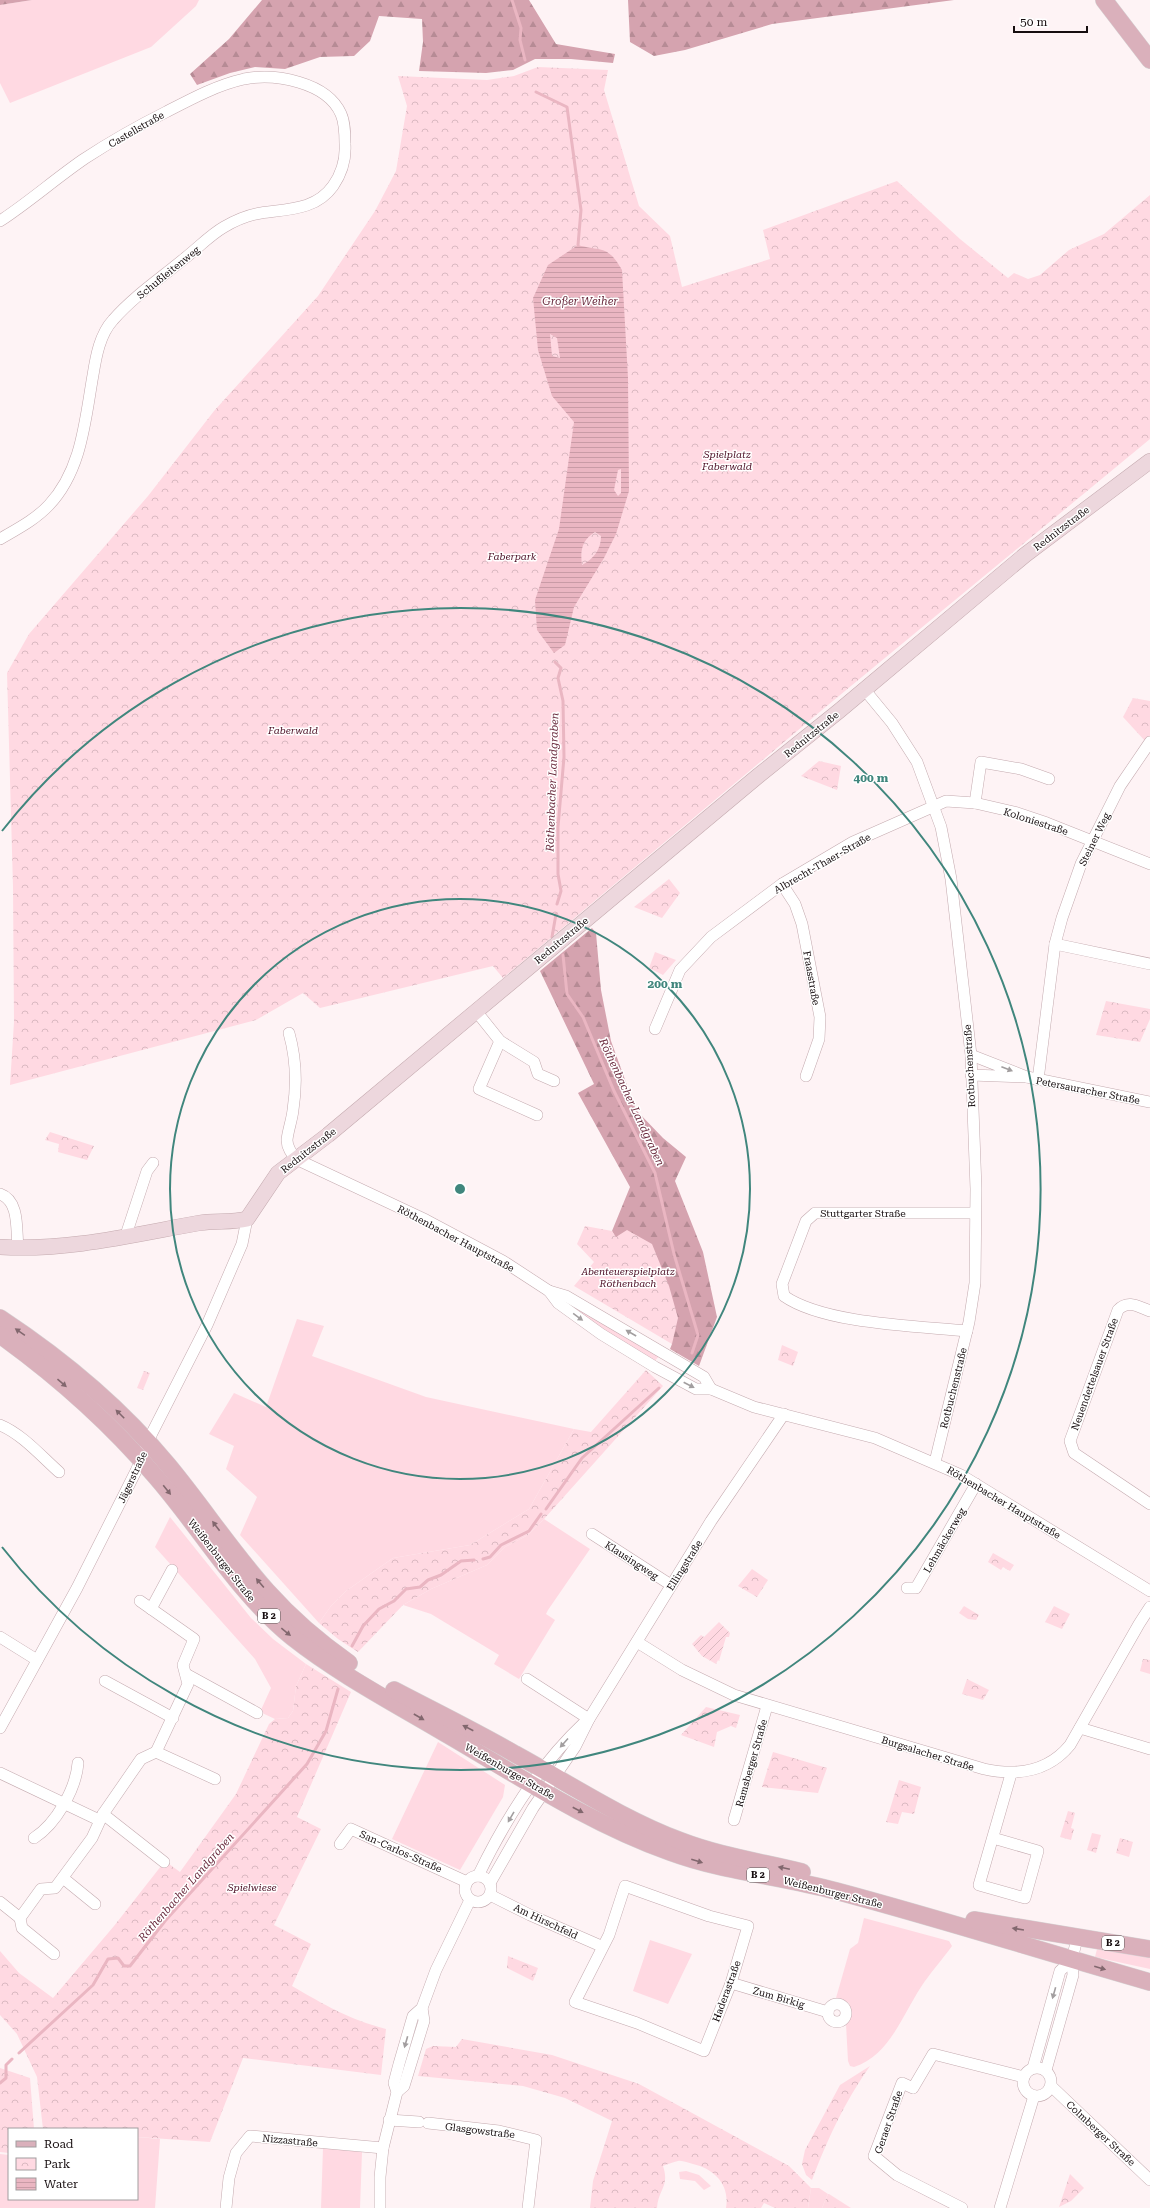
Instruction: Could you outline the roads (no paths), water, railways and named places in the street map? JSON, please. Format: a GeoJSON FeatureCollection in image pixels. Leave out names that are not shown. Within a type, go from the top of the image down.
{"type":"FeatureCollection","features":[{"type":"Feature","properties":{"kind":"main road"},"geometry":{"type":"LineString","coordinates":[[1104,0],[1150,60]]}},
{"type":"Feature","properties":{"kind":"main road","name":"Rednitzstraße"},"geometry":{"type":"LineString","coordinates":[[247,1218],[272,1180],[296,1159],[864,690],[1031,550],[1150,461]]}},
{"type":"Feature","properties":{"kind":"main road"},"geometry":{"type":"LineString","coordinates":[[0,1247],[55,1247],[125,1238],[202,1222],[247,1218]]}},
{"type":"Feature","properties":{"kind":"main road","name":"Weißenburger Straße"},"geometry":{"type":"LineString","coordinates":[[0,1318],[67,1367],[103,1398],[148,1442],[185,1486],[267,1591],[322,1643],[349,1664],[384,1685],[490,1740],[634,1821],[701,1848],[822,1876],[973,1920],[1150,1949]]}},
{"type":"Feature","properties":{"kind":"main road","name":"Weißenburger Straße"},"geometry":{"type":"LineString","coordinates":[[0,1335],[32,1358],[77,1396],[141,1460],[174,1498],[241,1587],[286,1632],[342,1671],[537,1787],[622,1833],[686,1858],[733,1870],[833,1890],[1150,1982]]}},
{"type":"Feature","properties":{"kind":"street","name":"Castellstraße"},"geometry":{"type":"LineString","coordinates":[[0,221],[85,159],[189,99],[246,78],[289,79]]}},
{"type":"Feature","properties":{"kind":"street","name":"Schußleitenweg"},"geometry":{"type":"LineString","coordinates":[[0,539],[23,526],[49,506],[69,478],[81,442],[96,357],[103,335],[112,321],[139,295],[222,228],[246,217],[289,210],[313,203],[333,187],[341,173],[346,156],[344,126],[341,114],[332,101],[324,94],[289,79]]}},
{"type":"Feature","properties":{"kind":"street","name":"Rotbuchenstraße"},"geometry":{"type":"LineString","coordinates":[[864,690],[892,723],[917,762],[940,827],[951,879],[971,1055],[975,1213],[975,1283],[967,1331],[935,1462]]}},
{"type":"Feature","properties":{"kind":"street","name":"Steiner Weg"},"geometry":{"type":"LineString","coordinates":[[1038,1080],[1056,944],[1070,892],[1092,841],[1120,786],[1150,742]]}},
{"type":"Feature","properties":{"kind":"street"},"geometry":{"type":"LineString","coordinates":[[974,803],[981,762],[1021,769],[1049,779]]}},
{"type":"Feature","properties":{"kind":"street","name":"Koloniestraße"},"geometry":{"type":"LineString","coordinates":[[932,806],[946,801],[974,803],[1014,812],[1150,864]]}},
{"type":"Feature","properties":{"kind":"street","name":"Albrecht-Thaer-Straße"},"geometry":{"type":"LineString","coordinates":[[655,1029],[680,970],[694,953],[711,937],[782,884],[853,842],[932,806]]}},
{"type":"Feature","properties":{"kind":"street","name":"Fraasstraße"},"geometry":{"type":"LineString","coordinates":[[782,884],[795,904],[802,924],[820,1017],[819,1039],[806,1076]]}},
{"type":"Feature","properties":{"kind":"street"},"geometry":{"type":"LineString","coordinates":[[1056,944],[1150,964]]}},
{"type":"Feature","properties":{"kind":"street"},"geometry":{"type":"LineString","coordinates":[[476,1011],[500,1041],[534,1062],[538,1074],[554,1081]]}},
{"type":"Feature","properties":{"kind":"street"},"geometry":{"type":"LineString","coordinates":[[289,1033],[294,1053],[295,1081],[293,1110],[287,1141],[289,1150],[296,1159]]}},
{"type":"Feature","properties":{"kind":"street"},"geometry":{"type":"LineString","coordinates":[[500,1041],[479,1089],[537,1115]]}},
{"type":"Feature","properties":{"kind":"street","name":"Petersauracher Straße"},"geometry":{"type":"LineString","coordinates":[[971,1055],[1038,1080],[1150,1102]]}},
{"type":"Feature","properties":{"kind":"street","name":"Petersauracher Straße"},"geometry":{"type":"LineString","coordinates":[[971,1075],[1027,1077]]}},
{"type":"Feature","properties":{"kind":"street","name":"Röthenbacher Hauptstraße"},"geometry":{"type":"LineString","coordinates":[[296,1159],[426,1220],[503,1262],[549,1291],[566,1296],[704,1377],[711,1389]]}},
{"type":"Feature","properties":{"kind":"street"},"geometry":{"type":"LineString","coordinates":[[125,1238],[147,1171],[153,1163]]}},
{"type":"Feature","properties":{"kind":"street"},"geometry":{"type":"LineString","coordinates":[[0,1194],[6,1196],[13,1205],[18,1248]]}},
{"type":"Feature","properties":{"kind":"street","name":"Stuttgarter Straße"},"geometry":{"type":"LineString","coordinates":[[967,1331],[857,1320],[794,1303],[784,1296],[782,1284],[806,1221],[815,1213],[975,1213]]}},
{"type":"Feature","properties":{"kind":"street","name":"Jägerstraße"},"geometry":{"type":"LineString","coordinates":[[0,1728],[77,1588],[207,1325],[242,1244],[247,1218]]}},
{"type":"Feature","properties":{"kind":"street","name":"Röthenbacher Hauptstraße"},"geometry":{"type":"LineString","coordinates":[[549,1291],[558,1303],[601,1334],[655,1367],[696,1389],[711,1389],[754,1407],[875,1438],[935,1462],[976,1484],[1150,1591]]}},
{"type":"Feature","properties":{"kind":"street","name":"Neuendettelsauer Straße"},"geometry":{"type":"LineString","coordinates":[[1150,1311],[1129,1304],[1123,1305],[1118,1310],[1070,1441],[1074,1453],[1150,1504]]}},
{"type":"Feature","properties":{"kind":"street","name":"Ellingstraße"},"geometry":{"type":"LineString","coordinates":[[537,1787],[548,1773],[576,1747],[589,1719],[671,1585],[732,1490],[784,1414]]}},
{"type":"Feature","properties":{"kind":"street"},"geometry":{"type":"LineString","coordinates":[[0,1425],[7,1428],[25,1442],[59,1472]]}},
{"type":"Feature","properties":{"kind":"street","name":"Lehmäckerweg"},"geometry":{"type":"LineString","coordinates":[[907,1588],[916,1588],[976,1484]]}},
{"type":"Feature","properties":{"kind":"street","name":"Klausingweg"},"geometry":{"type":"LineString","coordinates":[[592,1534],[671,1585]]}},
{"type":"Feature","properties":{"kind":"street"},"geometry":{"type":"LineString","coordinates":[[152,1609],[172,1570]]}},
{"type":"Feature","properties":{"kind":"street"},"geometry":{"type":"LineString","coordinates":[[20,1918],[42,1889],[55,1888],[92,1838],[101,1817],[142,1759],[156,1752],[188,1684],[183,1665],[194,1639],[140,1601]]}},
{"type":"Feature","properties":{"kind":"street","name":"Burgsalacher Straße"},"geometry":{"type":"LineString","coordinates":[[636,1642],[698,1679],[734,1695],[984,1769],[1012,1774],[1034,1770],[1053,1761],[1068,1748],[1150,1607]]}},
{"type":"Feature","properties":{"kind":"street"},"geometry":{"type":"LineString","coordinates":[[0,1637],[37,1660]]}},
{"type":"Feature","properties":{"kind":"street"},"geometry":{"type":"LineString","coordinates":[[186,1674],[257,1713]]}},
{"type":"Feature","properties":{"kind":"street"},"geometry":{"type":"LineString","coordinates":[[526,1679],[589,1719]]}},
{"type":"Feature","properties":{"kind":"street"},"geometry":{"type":"LineString","coordinates":[[105,1681],[173,1718]]}},
{"type":"Feature","properties":{"kind":"street","name":"Ramsberger Straße"},"geometry":{"type":"LineString","coordinates":[[734,1820],[767,1706]]}},
{"type":"Feature","properties":{"kind":"street"},"geometry":{"type":"LineString","coordinates":[[1080,1728],[1150,1749]]}},
{"type":"Feature","properties":{"kind":"street"},"geometry":{"type":"LineString","coordinates":[[156,1752],[215,1779]]}},
{"type":"Feature","properties":{"kind":"street"},"geometry":{"type":"LineString","coordinates":[[34,1838],[46,1831],[64,1803],[77,1775],[78,1763]]}},
{"type":"Feature","properties":{"kind":"street"},"geometry":{"type":"LineString","coordinates":[[0,1773],[64,1803],[101,1817],[164,1862]]}},
{"type":"Feature","properties":{"kind":"street"},"geometry":{"type":"LineString","coordinates":[[992,1838],[1038,1851],[1025,1898],[980,1885],[992,1838],[1012,1774]]}},
{"type":"Feature","properties":{"kind":"street"},"geometry":{"type":"LineString","coordinates":[[470,1900],[465,1890],[467,1882],[478,1876],[537,1787]]}},
{"type":"Feature","properties":{"kind":"street"},"geometry":{"type":"LineString","coordinates":[[470,1900],[482,1902],[490,1895],[490,1883],[537,1787]]}},
{"type":"Feature","properties":{"kind":"street","name":"San-Carlos-Straße"},"geometry":{"type":"LineString","coordinates":[[340,1844],[351,1829],[467,1882]]}},
{"type":"Feature","properties":{"kind":"street"},"geometry":{"type":"LineString","coordinates":[[478,1876],[485,1878],[490,1883]]}},
{"type":"Feature","properties":{"kind":"street"},"geometry":{"type":"LineString","coordinates":[[63,1878],[95,1904]]}},
{"type":"Feature","properties":{"kind":"street","name":"Haderastraße"},"geometry":{"type":"LineString","coordinates":[[625,1886],[710,1916],[748,1926],[730,1983],[704,2051],[637,2022],[575,2002],[601,1946],[608,1935],[625,1886]]}},
{"type":"Feature","properties":{"kind":"street","name":"Am Hirschfeld"},"geometry":{"type":"LineString","coordinates":[[490,1895],[530,1915],[601,1946]]}},
{"type":"Feature","properties":{"kind":"street"},"geometry":{"type":"LineString","coordinates":[[380,2208],[380,2177],[383,2148],[397,2092],[394,2083],[413,2016],[422,2008],[436,1970],[470,1900]]}},
{"type":"Feature","properties":{"kind":"street"},"geometry":{"type":"LineString","coordinates":[[0,1902],[20,1918],[22,1928],[54,1954]]}},
{"type":"Feature","properties":{"kind":"street"},"geometry":{"type":"LineString","coordinates":[[1046,2070],[1073,1975],[1072,1960],[1077,1938]]}},
{"type":"Feature","properties":{"kind":"street"},"geometry":{"type":"LineString","coordinates":[[1033,2068],[1046,2070],[1051,2077],[1051,2086],[1044,2095],[1034,2096],[1024,2089],[1024,2078],[1026,2073],[1033,2068],[1060,1971],[1072,1960]]}},
{"type":"Feature","properties":{"kind":"street","name":"Zum Birkig"},"geometry":{"type":"LineString","coordinates":[[730,1983],[828,2012]]}},
{"type":"Feature","properties":{"kind":"street","name":"Geraer Straße"},"geometry":{"type":"LineString","coordinates":[[962,2208],[897,2175],[874,2156],[902,2083],[913,2088],[933,2054],[1024,2078]]}},
{"type":"Feature","properties":{"kind":"street","name":"Colmberger Straße"},"geometry":{"type":"LineString","coordinates":[[1051,2086],[1150,2180]]}},
{"type":"Feature","properties":{"kind":"street"},"geometry":{"type":"LineString","coordinates":[[1000,2208],[1034,2096]]}},
{"type":"Feature","properties":{"kind":"street","name":"Glasgowstraße"},"geometry":{"type":"LineString","coordinates":[[389,2120],[499,2131],[536,2140],[528,2208]]}},
{"type":"Feature","properties":{"kind":"street","name":"Nizzastraße"},"geometry":{"type":"LineString","coordinates":[[226,2208],[230,2178],[236,2153],[250,2136],[383,2148]]}},
{"type":"Feature","properties":{"kind":"water","name":"Großer Weiher"},"geometry":{"type":"Polygon","coordinates":[[[578,245],[603,250],[612,256],[617,262],[622,270],[628,378],[629,491],[616,534],[604,558],[574,607],[565,645],[554,653],[537,630],[535,600],[559,529],[574,422],[552,396],[538,350],[533,298],[548,265],[578,245]],[[550,334],[552,356],[560,358],[557,338],[550,334]],[[621,469],[618,470],[614,490],[618,496],[621,493],[621,469]],[[595,532],[587,538],[583,546],[581,555],[582,565],[593,557],[600,545],[601,536],[595,532]]]}},
{"type":"Feature","properties":{"kind":"waterway","name":"Röthenbacher Landgraben"},"geometry":{"type":"LineString","coordinates":[[512,0],[521,28],[520,40],[525,60]]}},
{"type":"Feature","properties":{"kind":"waterway","name":"Röthenbacher Landgraben"},"geometry":{"type":"LineString","coordinates":[[536,92],[567,107],[581,210],[578,245]]}},
{"type":"Feature","properties":{"kind":"waterway","name":"Röthenbacher Landgraben"},"geometry":{"type":"LineString","coordinates":[[555,662],[561,668],[558,678],[563,701],[564,757],[558,827],[558,874],[561,891],[557,904]]}},
{"type":"Feature","properties":{"kind":"waterway","name":"Röthenbacher Landgraben"},"geometry":{"type":"LineString","coordinates":[[552,937],[556,914]]}},
{"type":"Feature","properties":{"kind":"waterway","name":"Röthenbacher Landgraben"},"geometry":{"type":"LineString","coordinates":[[563,955],[567,994],[583,1017],[614,1091],[655,1173],[674,1254],[698,1335],[692,1353]]}},
{"type":"Feature","properties":{"kind":"waterway","name":"Röthenbacher Landgraben"},"geometry":{"type":"LineString","coordinates":[[546,1509],[582,1458],[659,1388]]}},
{"type":"Feature","properties":{"kind":"waterway","name":"Röthenbacher Landgraben"},"geometry":{"type":"LineString","coordinates":[[483,1559],[490,1557],[501,1545],[529,1531],[541,1514]]}},
{"type":"Feature","properties":{"kind":"waterway","name":"Röthenbacher Landgraben"},"geometry":{"type":"LineString","coordinates":[[352,1646],[363,1626],[379,1609],[394,1601],[406,1589],[420,1587],[428,1580],[441,1575],[461,1561],[474,1560]]}},
{"type":"Feature","properties":{"kind":"waterway","name":"Röthenbacher Landgraben"},"geometry":{"type":"LineString","coordinates":[[19,2053],[93,1985],[108,1959],[118,1958],[124,1966],[130,1966],[165,1921],[307,1764],[326,1731],[338,1689]]}},
{"type":"Feature","properties":{"kind":"waterway","name":"Röthenbacher Landgraben"},"geometry":{"type":"LineString","coordinates":[[0,2083],[6,2078],[6,2065],[12,2059]]}},
{"type":"Feature","properties":{"kind":"park label","name":"Spielplatz Faberwald"},"geometry":{"type":"Point","coordinates":[727,460]}},
{"type":"Feature","properties":{"kind":"park label","name":"Faberpark"},"geometry":{"type":"Point","coordinates":[512,556]}},
{"type":"Feature","properties":{"kind":"park label","name":"Faberwald"},"geometry":{"type":"Point","coordinates":[293,730]}},
{"type":"Feature","properties":{"kind":"park label","name":"Abenteuerspielplatz Röthenbach"},"geometry":{"type":"Point","coordinates":[628,1276]}},
{"type":"Feature","properties":{"kind":"park label","name":"Spielwiese"},"geometry":{"type":"Point","coordinates":[252,1887]}}]}
